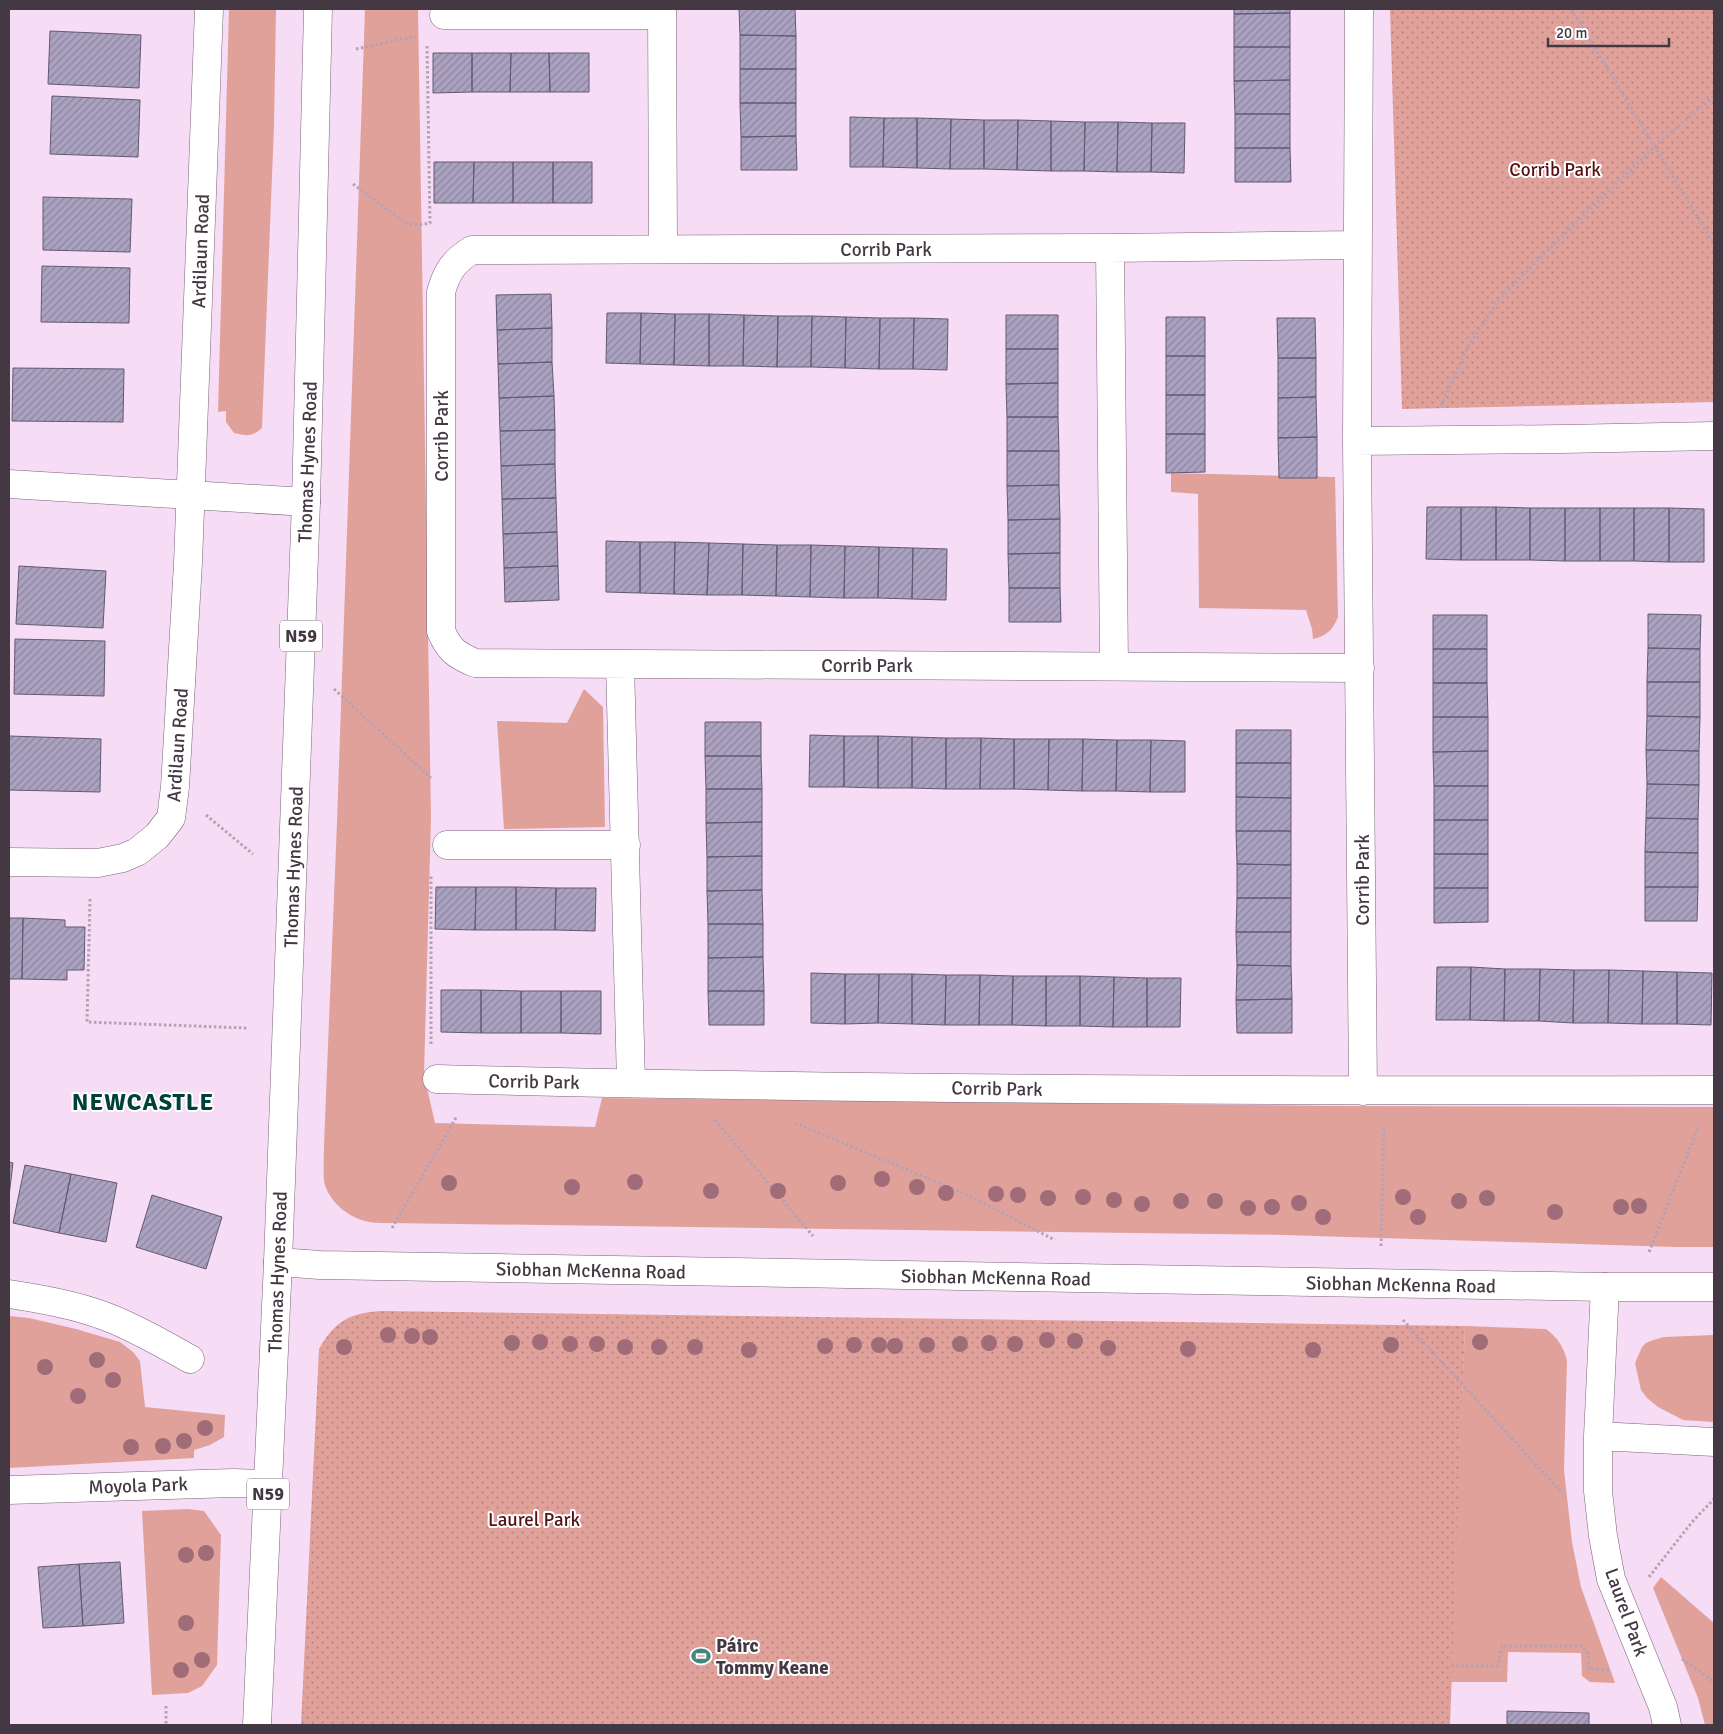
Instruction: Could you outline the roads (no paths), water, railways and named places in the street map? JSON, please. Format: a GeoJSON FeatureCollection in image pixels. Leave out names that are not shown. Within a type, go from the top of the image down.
{"type":"FeatureCollection","features":[{"type":"Feature","properties":{"kind":"street","name":"Ardilaun Road"},"geometry":{"type":"LineString","coordinates":[[9,862],[98,864],[123,858],[137,852],[157,836],[171,818],[176,777],[188,563],[210,9]]}},
{"type":"Feature","properties":{"kind":"street","name":"Thomas Hynes Road"},"geometry":{"type":"LineString","coordinates":[[257,1725],[278,1262],[306,502],[318,9]]}},
{"type":"Feature","properties":{"kind":"street","name":"Corrib Park"},"geometry":{"type":"LineString","coordinates":[[1358,9],[1357,440],[1363,1091]]}},
{"type":"Feature","properties":{"kind":"street"},"geometry":{"type":"LineString","coordinates":[[444,15],[662,12],[663,249]]}},
{"type":"Feature","properties":{"kind":"street","name":"Corrib Park"},"geometry":{"type":"LineString","coordinates":[[1357,245],[1110,248],[472,250],[459,258],[446,276],[441,292],[441,631],[447,645],[461,657],[474,663],[1360,668]]}},
{"type":"Feature","properties":{"kind":"street"},"geometry":{"type":"LineString","coordinates":[[1110,248],[1114,666]]}},
{"type":"Feature","properties":{"kind":"street"},"geometry":{"type":"LineString","coordinates":[[1357,440],[1714,436]]}},
{"type":"Feature","properties":{"kind":"street"},"geometry":{"type":"LineString","coordinates":[[9,484],[306,502]]}},
{"type":"Feature","properties":{"kind":"street"},"geometry":{"type":"LineString","coordinates":[[620,664],[631,1082]]}},
{"type":"Feature","properties":{"kind":"street"},"geometry":{"type":"LineString","coordinates":[[447,845],[626,845]]}},
{"type":"Feature","properties":{"kind":"street","name":"Corrib Park"},"geometry":{"type":"LineString","coordinates":[[437,1079],[684,1084],[1363,1091],[1712,1090]]}},
{"type":"Feature","properties":{"kind":"street","name":"Siobhan McKenna Road"},"geometry":{"type":"LineString","coordinates":[[278,1262],[320,1265],[1605,1287],[1714,1287]]}},
{"type":"Feature","properties":{"kind":"street","name":"Laurel Park"},"geometry":{"type":"LineString","coordinates":[[1605,1287],[1598,1436],[1598,1491],[1603,1536],[1611,1579],[1664,1707],[1667,1725]]}},
{"type":"Feature","properties":{"kind":"street"},"geometry":{"type":"LineString","coordinates":[[9,1294],[77,1308],[105,1316],[146,1335],[190,1359]]}},
{"type":"Feature","properties":{"kind":"street"},"geometry":{"type":"LineString","coordinates":[[1598,1436],[1714,1442]]}},
{"type":"Feature","properties":{"kind":"street","name":"Moyola Park"},"geometry":{"type":"LineString","coordinates":[[9,1490],[233,1483],[268,1484]]}},
{"type":"Feature","properties":{"kind":"place","name":"Páirc Tommy Keane"},"geometry":{"type":"Point","coordinates":[701,1656]}},
{"type":"Feature","properties":{"kind":"district","name":"NEWCASTLE"},"geometry":{"type":"Point","coordinates":[143,1102]}}]}
